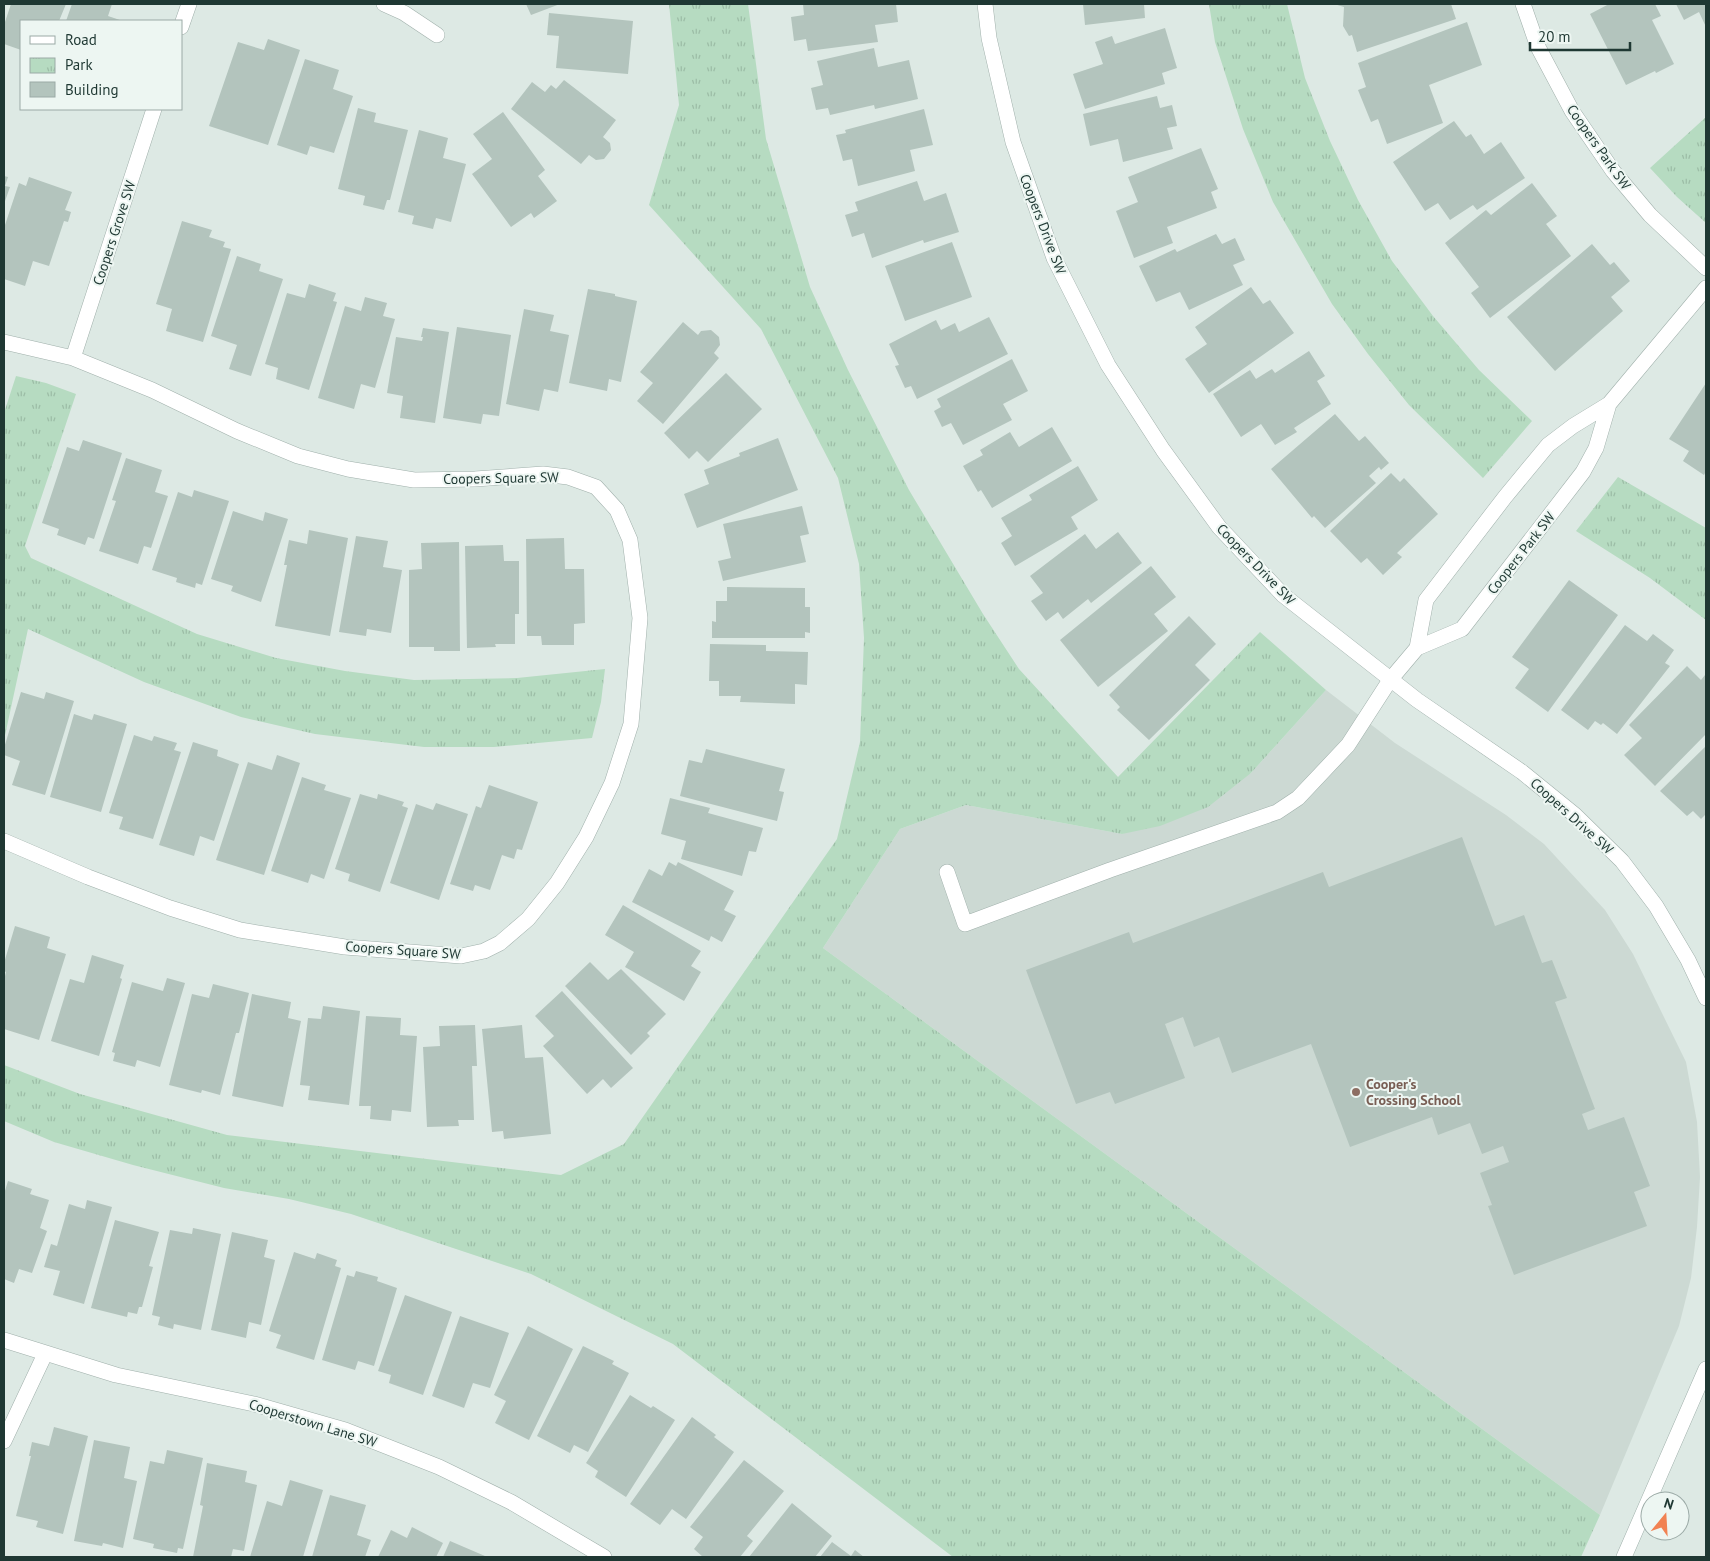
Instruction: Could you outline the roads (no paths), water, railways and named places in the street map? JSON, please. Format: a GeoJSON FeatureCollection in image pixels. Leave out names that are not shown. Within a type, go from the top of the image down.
{"type":"FeatureCollection","features":[{"type":"Feature","properties":{"kind":"street"},"geometry":{"type":"LineString","coordinates":[[182,24],[189,4]]}},
{"type":"Feature","properties":{"kind":"street"},"geometry":{"type":"LineString","coordinates":[[384,4],[404,12],[437,35]]}},
{"type":"Feature","properties":{"kind":"street","name":"Coopers Drive SW"},"geometry":{"type":"LineString","coordinates":[[985,4],[989,38],[1013,142],[1054,258],[1108,366],[1163,450],[1219,527],[1283,594],[1390,680],[1522,772],[1574,815],[1622,861],[1656,906],[1688,960],[1706,998]]}},
{"type":"Feature","properties":{"kind":"street","name":"Coopers Park SW"},"geometry":{"type":"LineString","coordinates":[[1523,4],[1538,47],[1572,111],[1602,156],[1650,215],[1706,268]]}},
{"type":"Feature","properties":{"kind":"street","name":"Coopers Grove SW"},"geometry":{"type":"LineString","coordinates":[[73,358],[154,110]]}},
{"type":"Feature","properties":{"kind":"street","name":"Coopers Park SW"},"geometry":{"type":"LineString","coordinates":[[1417,648],[1426,600],[1505,497],[1548,445],[1573,426],[1609,404],[1706,288]]}},
{"type":"Feature","properties":{"kind":"street","name":"Coopers Square SW"},"geometry":{"type":"LineString","coordinates":[[4,342],[73,358],[152,390],[246,435],[298,456],[348,469],[414,480],[475,479],[543,474],[568,477],[596,487],[617,510],[630,540],[640,618],[631,724],[612,782],[586,837],[557,883],[528,918],[500,943],[484,951],[461,956],[345,947],[240,930],[170,908],[106,884],[4,841]]}},
{"type":"Feature","properties":{"kind":"street","name":"Coopers Park SW"},"geometry":{"type":"LineString","coordinates":[[948,872],[965,924],[1110,870],[1277,812],[1298,798],[1348,745],[1390,680],[1417,648],[1462,628],[1583,472],[1596,448],[1609,404]]}},
{"type":"Feature","properties":{"kind":"street","name":"Cooperstown Lane SW"},"geometry":{"type":"LineString","coordinates":[[4,1340],[116,1375],[254,1404],[345,1430],[439,1467],[511,1502],[604,1557]]}},
{"type":"Feature","properties":{"kind":"street"},"geometry":{"type":"LineString","coordinates":[[4,1441],[46,1354]]}},
{"type":"Feature","properties":{"kind":"street"},"geometry":{"type":"LineString","coordinates":[[1624,1557],[1706,1369]]}},
{"type":"Feature","properties":{"kind":"place","name":"Cooper's Crossing School"},"geometry":{"type":"Point","coordinates":[1356,1092]}}]}
